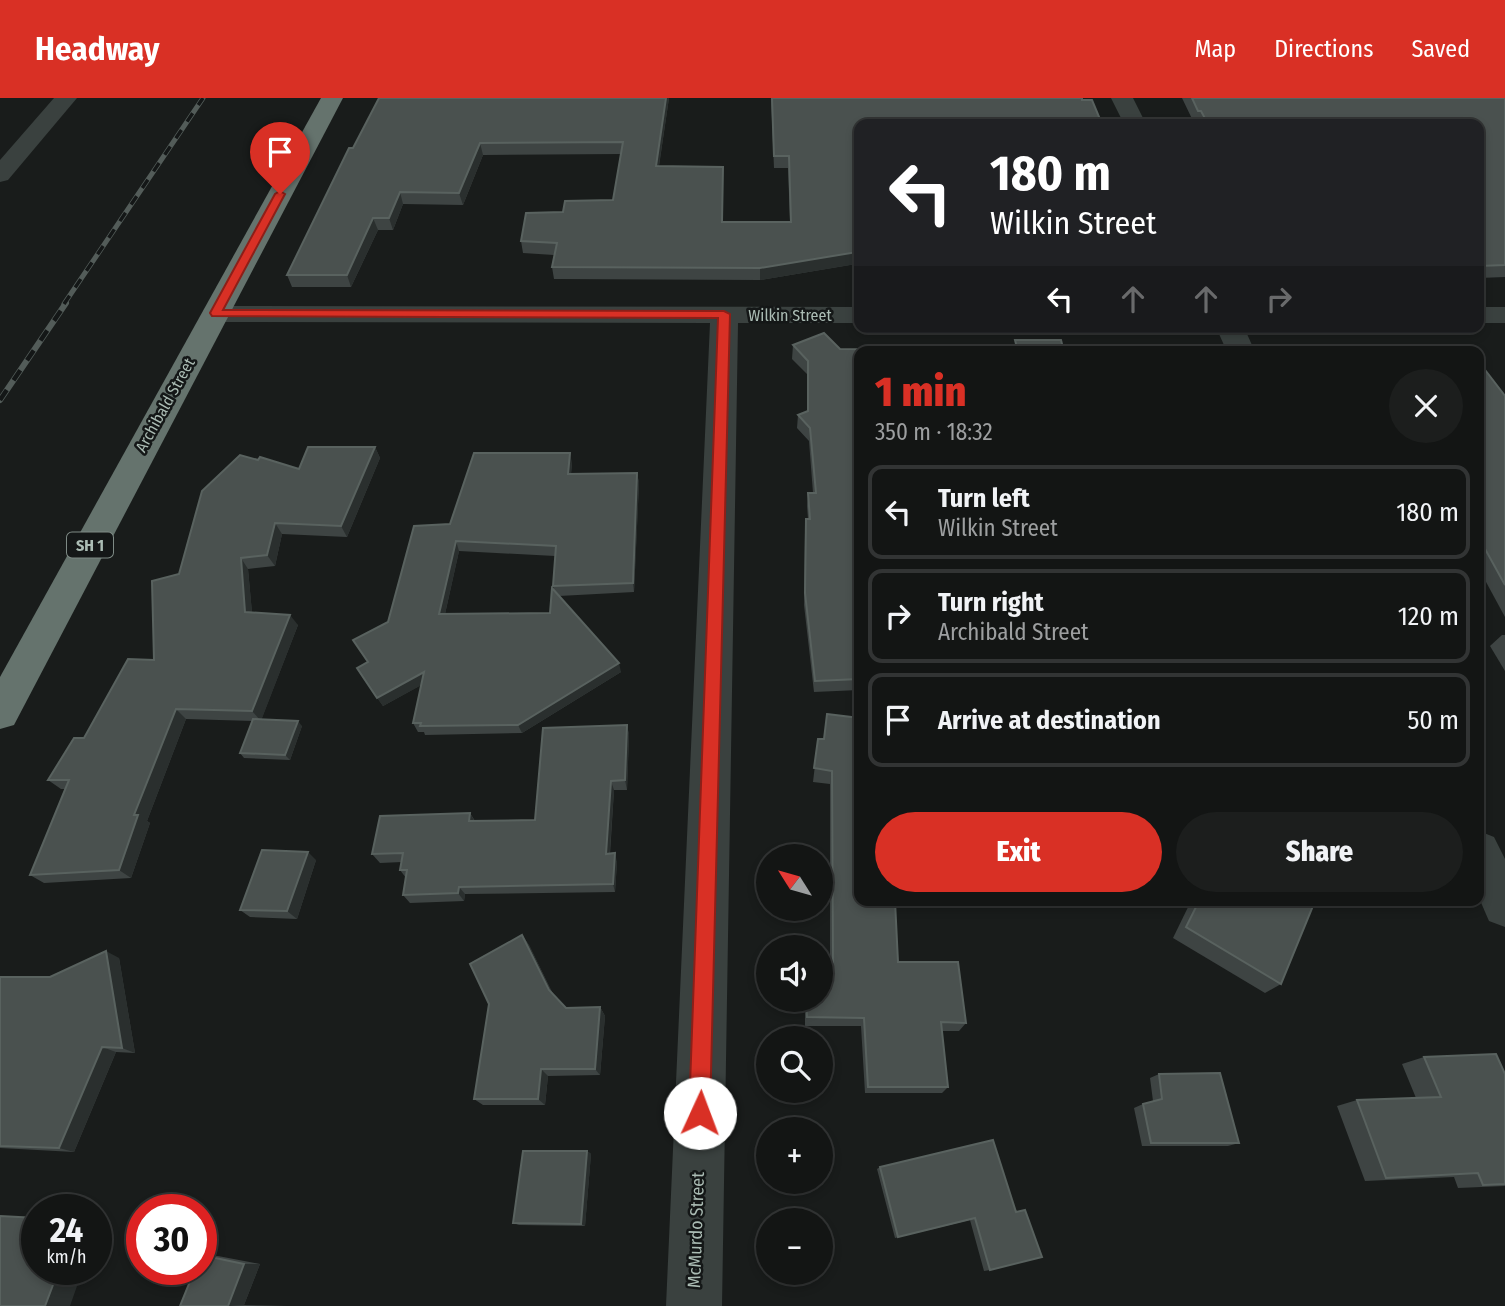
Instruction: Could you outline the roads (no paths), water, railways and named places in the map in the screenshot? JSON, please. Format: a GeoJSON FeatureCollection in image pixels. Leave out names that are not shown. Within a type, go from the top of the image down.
{"type":"FeatureCollection","features":[{"type":"Feature","properties":{"kind":"highway","name":"Archibald Street"},"geometry":{"type":"LineString","coordinates":[[0,713],[332,98]]}},
{"type":"Feature","properties":{"kind":"street"},"geometry":{"type":"LineString","coordinates":[[0,176],[66,98]]}},
{"type":"Feature","properties":{"kind":"street"},"geometry":{"type":"LineString","coordinates":[[1122,98],[1132,119]]}},
{"type":"Feature","properties":{"kind":"street","name":"Wilkin Street"},"geometry":{"type":"LineString","coordinates":[[216,313],[854,315]]}},
{"type":"Feature","properties":{"kind":"street","name":"McMurdo Street"},"geometry":{"type":"LineString","coordinates":[[694,1306],[724,314]]}},
{"type":"Feature","properties":{"kind":"street"},"geometry":{"type":"LineString","coordinates":[[1484,315],[1505,315]]}},
{"type":"Feature","properties":{"kind":"street"},"geometry":{"type":"LineString","coordinates":[[1484,862],[1505,906]]}},
{"type":"Feature","properties":{"kind":"railway"},"geometry":{"type":"LineString","coordinates":[[64,304],[203,98]]}},
{"type":"Feature","properties":{"kind":"railway"},"geometry":{"type":"LineString","coordinates":[[0,400],[66,303]]}}]}
